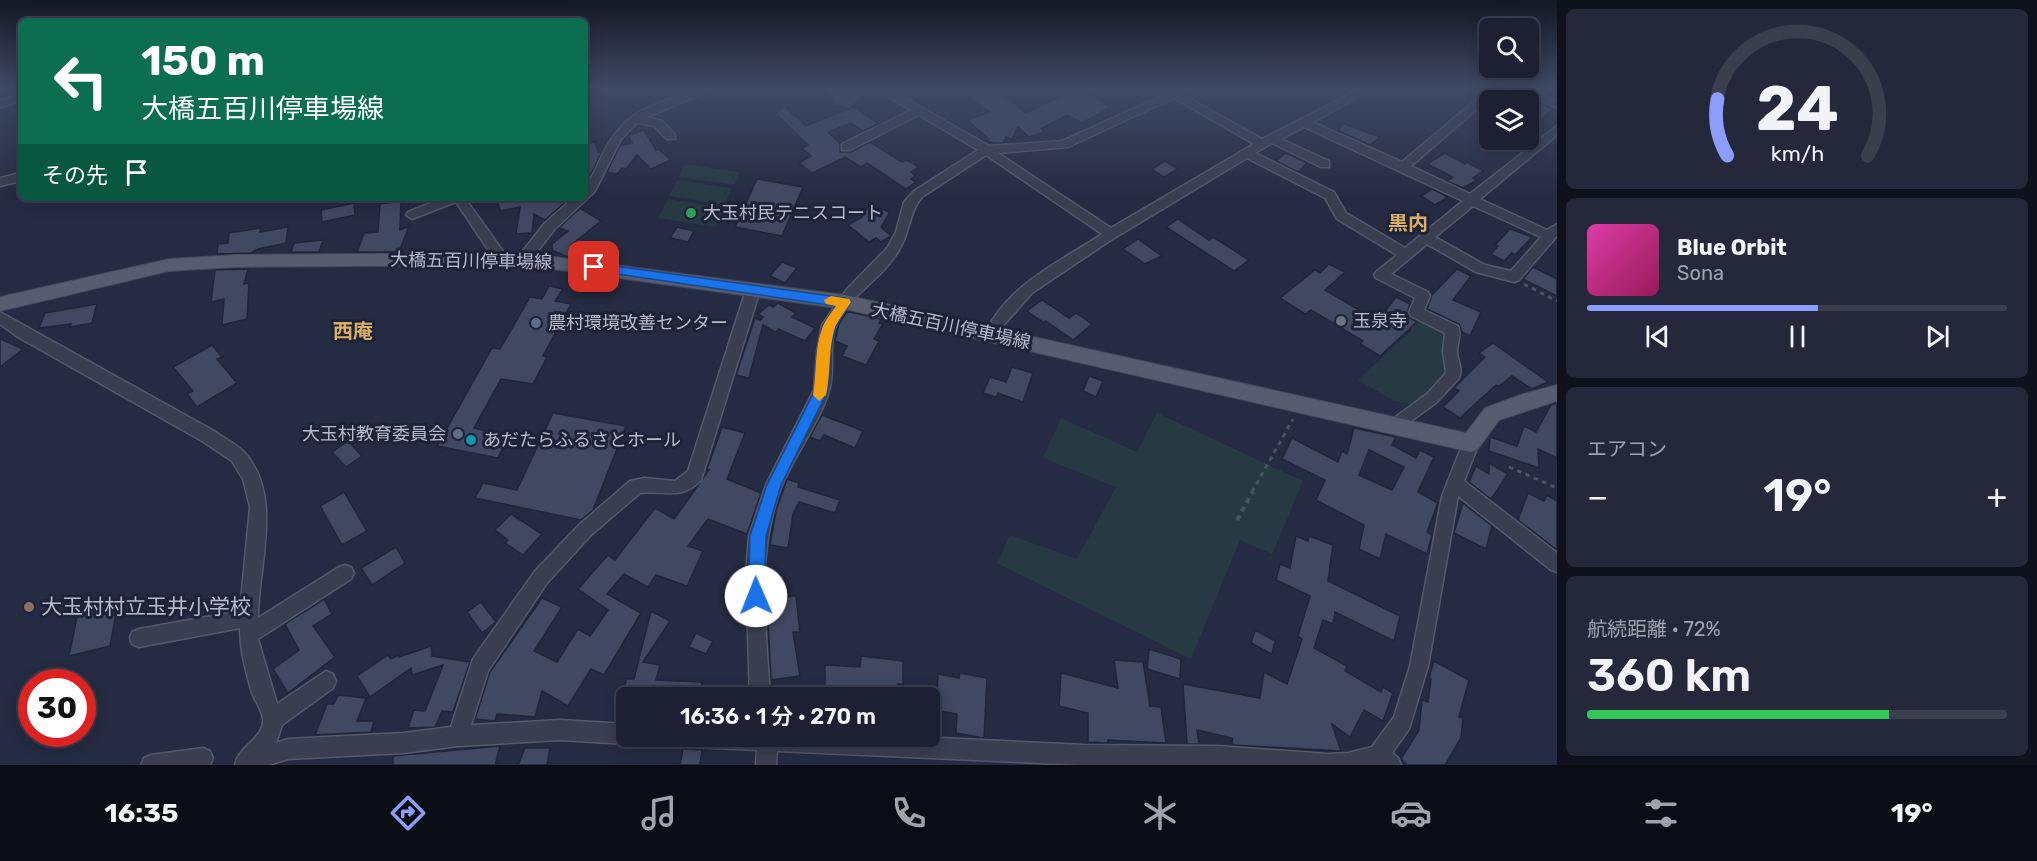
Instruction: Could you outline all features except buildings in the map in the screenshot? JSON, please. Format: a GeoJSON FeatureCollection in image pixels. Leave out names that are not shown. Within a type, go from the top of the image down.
{"type":"FeatureCollection","features":[{"type":"Feature","properties":{"kind":"main road","name":"大橋五百川停車場線"},"geometry":{"type":"LineString","coordinates":[[0,304],[169,265],[235,261],[524,259],[845,302],[1472,443]]}},
{"type":"Feature","properties":{"kind":"main road"},"geometry":{"type":"LineString","coordinates":[[1472,443],[1492,414],[1523,402],[1557,393]]}},
{"type":"Feature","properties":{"kind":"street"},"geometry":{"type":"LineString","coordinates":[[588,192],[596,184],[616,137],[628,125]]}},
{"type":"Feature","properties":{"kind":"street"},"geometry":{"type":"LineString","coordinates":[[660,125],[671,137]]}},
{"type":"Feature","properties":{"kind":"street"},"geometry":{"type":"LineString","coordinates":[[846,147],[891,125]]}},
{"type":"Feature","properties":{"kind":"street"},"geometry":{"type":"LineString","coordinates":[[944,125],[967,137],[1111,234]]}},
{"type":"Feature","properties":{"kind":"street"},"geometry":{"type":"LineString","coordinates":[[760,687],[755,574],[758,536],[774,485],[822,390],[824,352],[829,326],[845,302],[893,250],[902,232],[908,205],[918,194],[986,150],[1064,144],[1102,125]]}},
{"type":"Feature","properties":{"kind":"street"},"geometry":{"type":"LineString","coordinates":[[1234,125],[1267,142],[1325,164]]}},
{"type":"Feature","properties":{"kind":"street"},"geometry":{"type":"LineString","coordinates":[[992,334],[996,325],[1027,290],[1111,234],[1299,125]]}},
{"type":"Feature","properties":{"kind":"street"},"geometry":{"type":"LineString","coordinates":[[1310,125],[1404,166],[1468,200],[1553,232],[1514,277],[1481,269],[1425,237]]}},
{"type":"Feature","properties":{"kind":"street"},"geometry":{"type":"LineString","coordinates":[[1404,166],[1453,125]]}},
{"type":"Feature","properties":{"kind":"street"},"geometry":{"type":"LineString","coordinates":[[1396,426],[1432,398],[1454,374],[1450,352],[1453,330],[1416,312],[1422,296],[1381,275],[1468,200],[1557,129]]}},
{"type":"Feature","properties":{"kind":"street"},"geometry":{"type":"LineString","coordinates":[[1248,154],[1330,195],[1341,216],[1405,254]]}},
{"type":"Feature","properties":{"kind":"street"},"geometry":{"type":"LineString","coordinates":[[0,182],[18,178]]}},
{"type":"Feature","properties":{"kind":"street"},"geometry":{"type":"LineString","coordinates":[[412,215],[449,201]]}},
{"type":"Feature","properties":{"kind":"street"},"geometry":{"type":"LineString","coordinates":[[459,201],[502,260]]}},
{"type":"Feature","properties":{"kind":"street"},"geometry":{"type":"LineString","coordinates":[[524,259],[549,227],[578,201]]}},
{"type":"Feature","properties":{"kind":"street"},"geometry":{"type":"LineString","coordinates":[[458,736],[480,666],[541,578],[585,530],[636,486],[681,488],[695,475],[753,290]]}},
{"type":"Feature","properties":{"kind":"street"},"geometry":{"type":"LineString","coordinates":[[0,317],[23,333],[208,436],[238,456],[252,477],[258,507],[249,644],[262,693],[273,719],[269,736],[242,764]]}},
{"type":"Feature","properties":{"kind":"street"},"geometry":{"type":"LineString","coordinates":[[913,747],[1084,755],[1216,756],[1328,765],[1385,760],[1402,722],[1419,666],[1450,496],[1472,443]]}},
{"type":"Feature","properties":{"kind":"street"},"geometry":{"type":"LineString","coordinates":[[1455,484],[1557,564]]}},
{"type":"Feature","properties":{"kind":"street"},"geometry":{"type":"LineString","coordinates":[[139,638],[249,626],[345,573]]}},
{"type":"Feature","properties":{"kind":"street"},"geometry":{"type":"LineString","coordinates":[[273,719],[327,681]]}},
{"type":"Feature","properties":{"kind":"street"},"geometry":{"type":"LineString","coordinates":[[242,764],[288,749],[404,743],[458,736],[560,730],[616,733]]}},
{"type":"Feature","properties":{"kind":"street"},"geometry":{"type":"LineString","coordinates":[[765,747],[766,765]]}},
{"type":"Feature","properties":{"kind":"street"},"geometry":{"type":"LineString","coordinates":[[151,765],[203,758]]}},
{"type":"Feature","properties":{"kind":"path"},"geometry":{"type":"LineString","coordinates":[[1514,277],[1557,301]]}},
{"type":"Feature","properties":{"kind":"path"},"geometry":{"type":"LineString","coordinates":[[1238,520],[1300,406]]}},
{"type":"Feature","properties":{"kind":"path"},"geometry":{"type":"LineString","coordinates":[[1509,467],[1557,488]]}},
{"type":"Feature","properties":{"kind":"shaded area","name":"大玉村民テニスコート"},"geometry":{"type":"Polygon","coordinates":[[[685,164],[739,172],[734,185],[679,177],[685,164]]]}},
{"type":"Feature","properties":{"kind":"shaded area","name":"大玉村民テニスコート"},"geometry":{"type":"Polygon","coordinates":[[[678,180],[732,188],[724,205],[669,196],[678,180]]]}},
{"type":"Feature","properties":{"kind":"shaded area","name":"大玉村民テニスコート"},"geometry":{"type":"Polygon","coordinates":[[[668,199],[724,208],[715,227],[658,218],[668,199]]]}},
{"type":"Feature","properties":{"kind":"shaded area"},"geometry":{"type":"Polygon","coordinates":[[[1403,313],[1445,331],[1443,348],[1448,371],[1415,405],[1395,401],[1358,380],[1412,330],[1397,320],[1403,313]]]}},
{"type":"Feature","properties":{"kind":"shaded area"},"geometry":{"type":"Polygon","coordinates":[[[1157,413],[1303,481],[1272,554],[1240,540],[1191,659],[997,563],[1010,535],[1077,559],[1116,487],[1043,458],[1061,418],[1137,452],[1157,413]]]}},
{"type":"Feature","properties":{"kind":"slow traffic"},"geometry":{"type":"LineString","coordinates":[[819,395],[822,390],[824,352],[829,326],[845,302],[831,300]]}},
{"type":"Feature","properties":{"kind":"place","name":"大玉村民テニスコート"},"geometry":{"type":"Point","coordinates":[691,213]}},
{"type":"Feature","properties":{"kind":"place","name":"玉泉寺"},"geometry":{"type":"Point","coordinates":[1341,321]}},
{"type":"Feature","properties":{"kind":"place","name":"農村環境改善センター"},"geometry":{"type":"Point","coordinates":[536,323]}},
{"type":"Feature","properties":{"kind":"place","name":"大玉村教育委員会"},"geometry":{"type":"Point","coordinates":[458,434]}},
{"type":"Feature","properties":{"kind":"place","name":"あだたらふるさとホール"},"geometry":{"type":"Point","coordinates":[471,440]}},
{"type":"Feature","properties":{"kind":"place","name":"大玉村村立玉井小学校"},"geometry":{"type":"Point","coordinates":[29,607]}},
{"type":"Feature","properties":{"kind":"district","name":"黒内"},"geometry":{"type":"Point","coordinates":[1408,223]}},
{"type":"Feature","properties":{"kind":"district","name":"西庵"},"geometry":{"type":"Point","coordinates":[353,331]}},
{"type":"Feature","properties":{"kind":"route"},"geometry":{"type":"LineString","coordinates":[[594,267],[845,302],[829,326],[824,352],[822,390],[774,485],[758,536],[756,596]]}}]}
